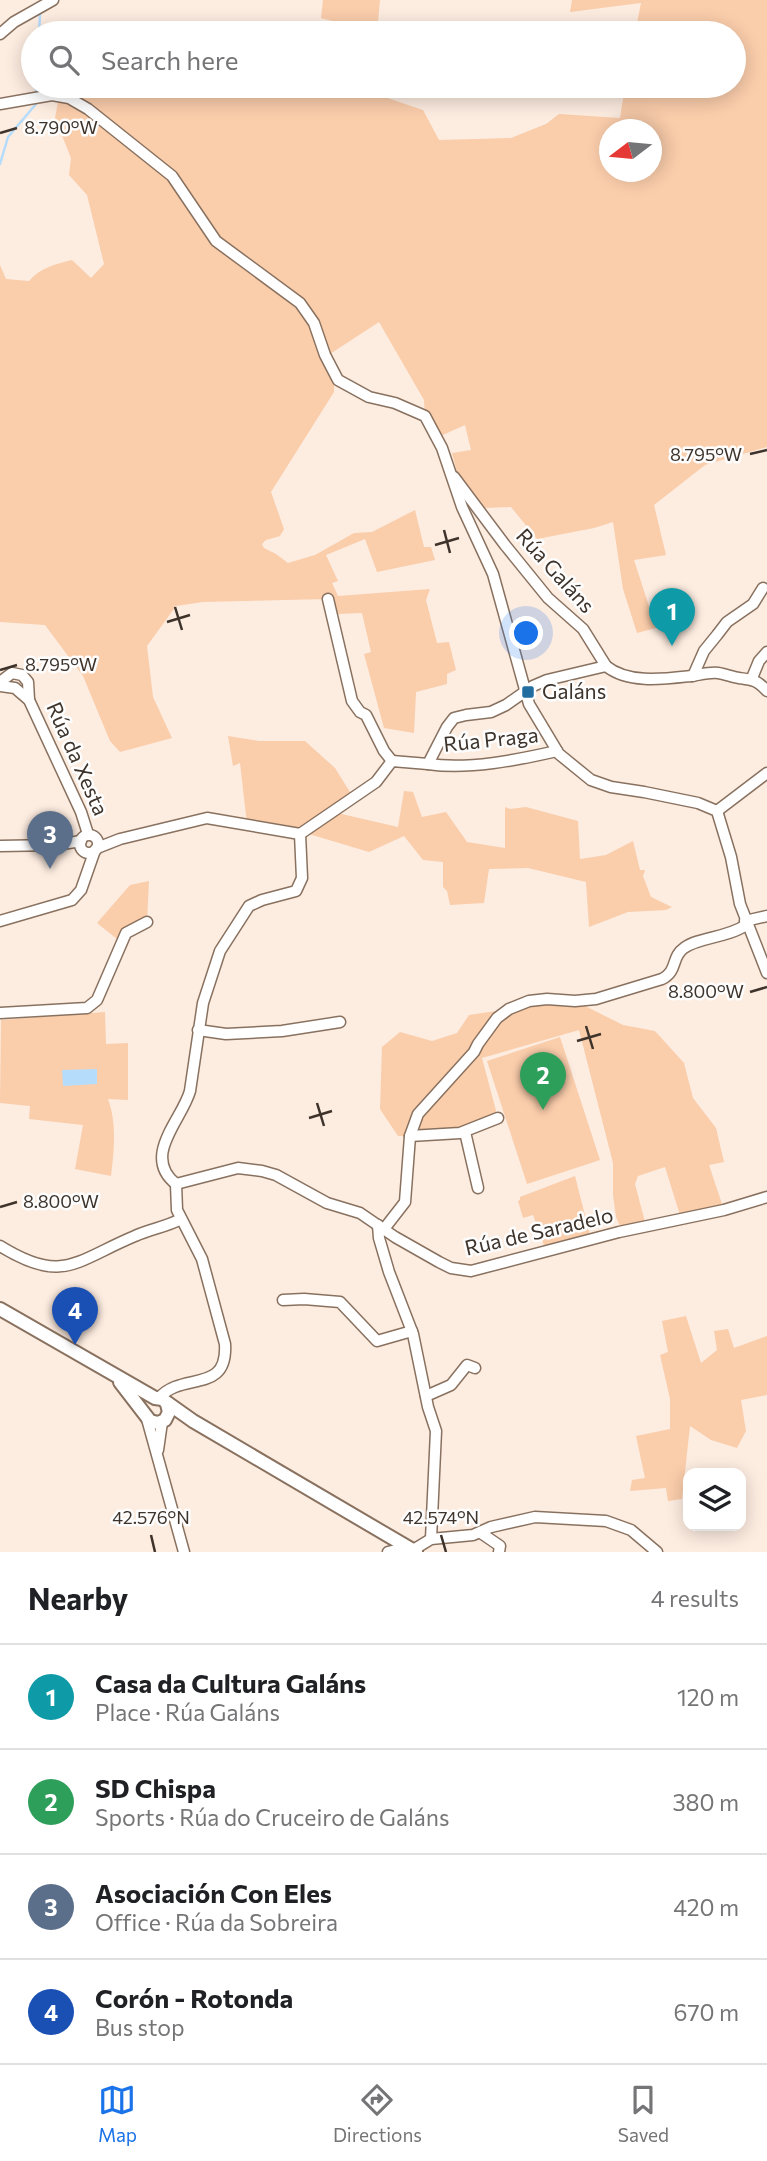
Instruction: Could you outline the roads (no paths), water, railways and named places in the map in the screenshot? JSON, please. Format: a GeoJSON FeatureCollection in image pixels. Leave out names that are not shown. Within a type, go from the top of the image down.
{"type":"FeatureCollection","features":[{"type":"Feature","properties":{"kind":"main road"},"geometry":{"type":"LineString","coordinates":[[0,1309],[160,1400],[412,1550]]}},
{"type":"Feature","properties":{"kind":"main road"},"geometry":{"type":"LineString","coordinates":[[115,1376],[145,1415],[154,1422],[193,1421]]}},
{"type":"Feature","properties":{"kind":"main road"},"geometry":{"type":"LineString","coordinates":[[145,1415],[148,1401],[160,1400]]}},
{"type":"Feature","properties":{"kind":"main road"},"geometry":{"type":"LineString","coordinates":[[160,1400],[169,1412],[164,1421]]}},
{"type":"Feature","properties":{"kind":"street"},"geometry":{"type":"LineString","coordinates":[[0,34],[14,22],[53,0]]}},
{"type":"Feature","properties":{"kind":"street"},"geometry":{"type":"LineString","coordinates":[[0,104],[35,98]]}},
{"type":"Feature","properties":{"kind":"street"},"geometry":{"type":"LineString","coordinates":[[65,98],[88,109],[172,176],[216,241],[299,303],[314,323],[325,355],[338,380],[369,397],[395,403],[425,416],[442,449],[462,507],[493,574],[525,692],[534,715],[557,751],[591,780],[601,784],[698,803],[718,811]]}},
{"type":"Feature","properties":{"kind":"street","name":"Rúa Galáns"},"geometry":{"type":"LineString","coordinates":[[450,475],[456,478],[548,598],[583,629],[606,666]]}},
{"type":"Feature","properties":{"kind":"street"},"geometry":{"type":"LineString","coordinates":[[462,507],[467,503],[474,503]]}},
{"type":"Feature","properties":{"kind":"street"},"geometry":{"type":"LineString","coordinates":[[693,676],[708,645],[727,622],[753,604],[763,588]]}},
{"type":"Feature","properties":{"kind":"street"},"geometry":{"type":"LineString","coordinates":[[86,840],[88,853],[120,839],[207,818],[300,834],[376,782],[392,761],[366,715],[360,712],[352,701],[328,598]]}},
{"type":"Feature","properties":{"kind":"street"},"geometry":{"type":"LineString","coordinates":[[752,678],[759,661],[767,652]]}},
{"type":"Feature","properties":{"kind":"street"},"geometry":{"type":"LineString","coordinates":[[525,692],[547,680],[606,666],[614,673],[628,677],[693,676],[716,672],[742,679],[752,678],[767,691]]}},
{"type":"Feature","properties":{"kind":"street","name":"Rúa da Xesta"},"geometry":{"type":"LineString","coordinates":[[0,684],[15,688],[29,700],[81,812],[86,840]]}},
{"type":"Feature","properties":{"kind":"street","name":"Rúa Praga"},"geometry":{"type":"LineString","coordinates":[[428,764],[454,718],[491,712],[525,692]]}},
{"type":"Feature","properties":{"kind":"street","name":"Rúa Praga"},"geometry":{"type":"LineString","coordinates":[[392,761],[464,766],[516,760],[557,751]]}},
{"type":"Feature","properties":{"kind":"street"},"geometry":{"type":"LineString","coordinates":[[718,811],[767,773]]}},
{"type":"Feature","properties":{"kind":"street"},"geometry":{"type":"LineString","coordinates":[[718,811],[746,923],[767,973]]}},
{"type":"Feature","properties":{"kind":"street"},"geometry":{"type":"LineString","coordinates":[[160,1400],[166,1389],[212,1377],[223,1367],[225,1356],[225,1344],[202,1259],[181,1219],[175,1202],[176,1184],[164,1172],[162,1149],[173,1122],[188,1099],[203,1003],[215,961],[246,909],[262,900],[296,891],[302,873],[300,834]]}},
{"type":"Feature","properties":{"kind":"street"},"geometry":{"type":"LineString","coordinates":[[0,846],[56,845],[86,840],[120,839]]}},
{"type":"Feature","properties":{"kind":"street"},"geometry":{"type":"LineString","coordinates":[[0,921],[68,902],[78,894],[98,841],[86,840]]}},
{"type":"Feature","properties":{"kind":"street"},"geometry":{"type":"LineString","coordinates":[[86,840],[87,872]]}},
{"type":"Feature","properties":{"kind":"street"},"geometry":{"type":"LineString","coordinates":[[430,1539],[436,1431],[412,1331],[379,1238],[382,1227],[405,1202],[410,1136],[418,1114],[470,1058],[497,1018],[509,1009],[538,999],[575,1002],[596,999],[662,979],[671,973],[678,954],[686,947],[725,936],[746,923],[767,916]]}},
{"type":"Feature","properties":{"kind":"street"},"geometry":{"type":"LineString","coordinates":[[0,1013],[87,1008],[97,1000],[126,933],[147,922]]}},
{"type":"Feature","properties":{"kind":"street"},"geometry":{"type":"LineString","coordinates":[[198,1030],[226,1034],[282,1031],[340,1022]]}},
{"type":"Feature","properties":{"kind":"street"},"geometry":{"type":"LineString","coordinates":[[410,1136],[465,1132],[498,1118]]}},
{"type":"Feature","properties":{"kind":"street"},"geometry":{"type":"LineString","coordinates":[[465,1132],[478,1188]]}},
{"type":"Feature","properties":{"kind":"street","name":"Rúa de Saradelo"},"geometry":{"type":"LineString","coordinates":[[176,1184],[248,1168],[276,1175],[327,1203],[360,1213],[451,1268],[471,1271],[614,1233],[724,1210],[767,1197]]}},
{"type":"Feature","properties":{"kind":"street"},"geometry":{"type":"LineString","coordinates":[[0,1246],[31,1264],[55,1268],[76,1263],[138,1234],[181,1219]]}},
{"type":"Feature","properties":{"kind":"street"},"geometry":{"type":"LineString","coordinates":[[283,1300],[304,1298],[340,1302],[377,1341],[412,1331]]}},
{"type":"Feature","properties":{"kind":"street"},"geometry":{"type":"LineString","coordinates":[[426,1395],[451,1385],[467,1365],[475,1368]]}},
{"type":"Feature","properties":{"kind":"street"},"geometry":{"type":"LineString","coordinates":[[145,1415],[184,1552]]}},
{"type":"Feature","properties":{"kind":"street"},"geometry":{"type":"LineString","coordinates":[[159,1457],[164,1421]]}},
{"type":"Feature","properties":{"kind":"street"},"geometry":{"type":"LineString","coordinates":[[388,1552],[412,1550],[430,1539],[481,1533],[491,1527],[536,1517],[606,1521],[631,1530],[657,1552]]}},
{"type":"Feature","properties":{"kind":"street"},"geometry":{"type":"LineString","coordinates":[[481,1533],[498,1544],[499,1552]]}},
{"type":"Feature","properties":{"kind":"water"},"geometry":{"type":"Polygon","coordinates":[[[97,1069],[97,1084],[63,1086],[62,1070],[97,1069]]]}},
{"type":"Feature","properties":{"kind":"waterway"},"geometry":{"type":"LineString","coordinates":[[40,15],[40,21]]}},
{"type":"Feature","properties":{"kind":"waterway"},"geometry":{"type":"LineString","coordinates":[[0,164],[8,137],[36,104]]}},
{"type":"Feature","properties":{"kind":"place","name":"Casa da Cultura Galáns"},"geometry":{"type":"Point","coordinates":[672,646]}},
{"type":"Feature","properties":{"kind":"place","name":"Galáns"},"geometry":{"type":"Point","coordinates":[528,692]}},
{"type":"Feature","properties":{"kind":"place","name":"Asociación Con Eles"},"geometry":{"type":"Point","coordinates":[50,869]}},
{"type":"Feature","properties":{"kind":"place","name":"SD Chispa"},"geometry":{"type":"Point","coordinates":[543,1110]}},
{"type":"Feature","properties":{"kind":"place","name":"Corón - Rotonda"},"geometry":{"type":"Point","coordinates":[75,1345]}}]}
